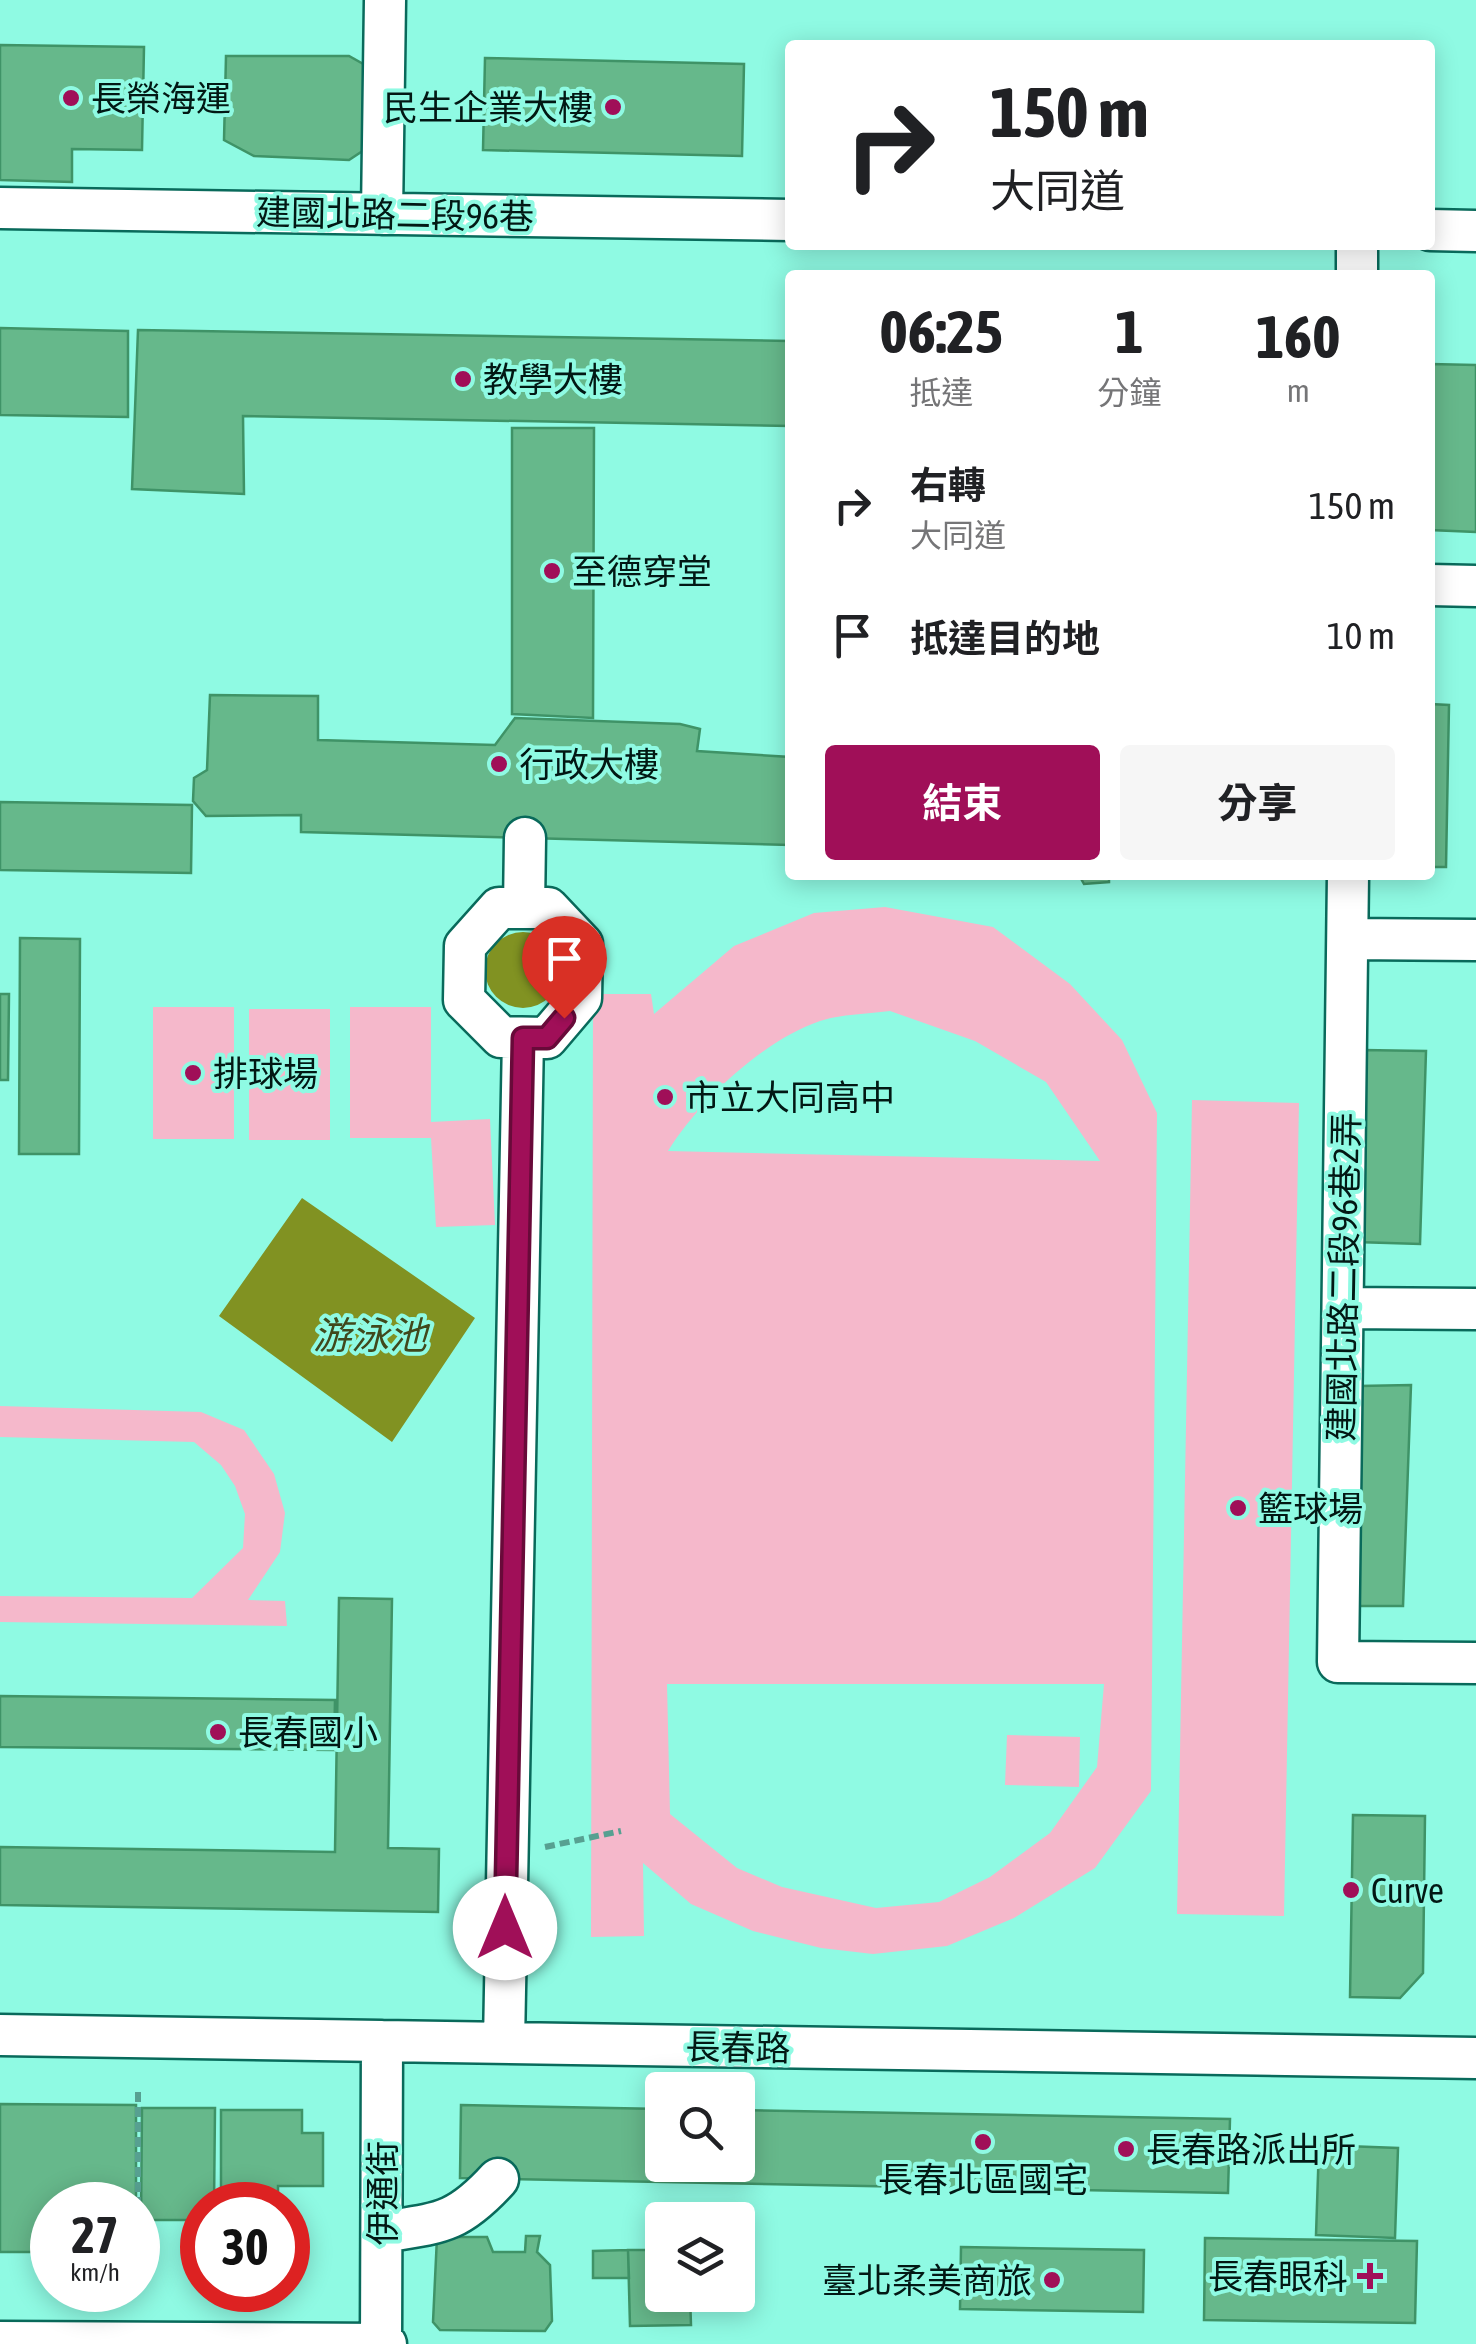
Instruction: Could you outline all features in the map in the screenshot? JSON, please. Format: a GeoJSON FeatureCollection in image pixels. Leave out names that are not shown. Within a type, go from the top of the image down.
{"type":"FeatureCollection","features":[{"type":"Feature","properties":{"kind":"street"},"geometry":{"type":"LineString","coordinates":[[382,214],[385,0]]}},
{"type":"Feature","properties":{"kind":"street","name":"建國北路二段96巷"},"geometry":{"type":"LineString","coordinates":[[0,208],[785,220]]}},
{"type":"Feature","properties":{"kind":"street"},"geometry":{"type":"LineString","coordinates":[[1435,230],[1476,231]]}},
{"type":"Feature","properties":{"kind":"street"},"geometry":{"type":"LineString","coordinates":[[1435,585],[1476,586]]}},
{"type":"Feature","properties":{"kind":"street"},"geometry":{"type":"LineString","coordinates":[[524,908],[525,838]]}},
{"type":"Feature","properties":{"kind":"street","name":"建國北路二段96巷2弄"},"geometry":{"type":"LineString","coordinates":[[1348,880],[1338,1662],[1476,1663]]}},
{"type":"Feature","properties":{"kind":"street"},"geometry":{"type":"LineString","coordinates":[[499,908],[548,908],[582,944],[581,998],[547,1038],[523,1038],[500,1037],[464,1000],[465,946],[499,908]]}},
{"type":"Feature","properties":{"kind":"street"},"geometry":{"type":"LineString","coordinates":[[1348,939],[1476,940]]}},
{"type":"Feature","properties":{"kind":"street"},"geometry":{"type":"LineString","coordinates":[[504,2043],[523,1038]]}},
{"type":"Feature","properties":{"kind":"street"},"geometry":{"type":"LineString","coordinates":[[1343,1308],[1476,1309]]}},
{"type":"Feature","properties":{"kind":"street","name":"長春路"},"geometry":{"type":"LineString","coordinates":[[0,2035],[1476,2058]]}},
{"type":"Feature","properties":{"kind":"street","name":"伊通街"},"geometry":{"type":"LineString","coordinates":[[382,2041],[383,2344]]}},
{"type":"Feature","properties":{"kind":"street"},"geometry":{"type":"LineString","coordinates":[[382,2232],[428,2225],[469,2211],[498,2179]]}},
{"type":"Feature","properties":{"kind":"street"},"geometry":{"type":"LineString","coordinates":[[0,2342],[383,2344]]}},
{"type":"Feature","properties":{"kind":"path"},"geometry":{"type":"LineString","coordinates":[[505,1855],[621,1831]]}},
{"type":"Feature","properties":{"kind":"path"},"geometry":{"type":"LineString","coordinates":[[138,2091],[138,2182]]}},
{"type":"Feature","properties":{"kind":"shaded area"},"geometry":{"type":"Polygon","coordinates":[[[885,907],[993,927],[1070,984],[1122,1040],[1157,1113],[1151,1791],[1095,1868],[1014,1918],[947,1946],[873,1954],[821,1948],[753,1931],[691,1904],[643,1863],[644,1936],[591,1937],[593,994],[651,994],[654,1014],[734,946],[814,913],[885,907]],[[890,1011],[820,1021],[776,1043],[715,1093],[668,1151],[1100,1161],[1046,1082],[975,1041],[890,1011]],[[667,1684],[670,1814],[737,1868],[782,1887],[876,1908],[939,1902],[990,1877],[1050,1833],[1097,1767],[1104,1684],[667,1684]]]}},
{"type":"Feature","properties":{"kind":"shaded area","name":"排球場"},"geometry":{"type":"Polygon","coordinates":[[[153,1007],[234,1007],[234,1139],[153,1139],[153,1007]]]}},
{"type":"Feature","properties":{"kind":"shaded area","name":"排球場"},"geometry":{"type":"Polygon","coordinates":[[[350,1007],[431,1007],[431,1122],[490,1119],[495,1225],[436,1227],[431,1138],[350,1138],[350,1007]]]}},
{"type":"Feature","properties":{"kind":"shaded area","name":"排球場"},"geometry":{"type":"Polygon","coordinates":[[[249,1009],[330,1009],[330,1140],[249,1140],[249,1009]]]}},
{"type":"Feature","properties":{"kind":"shaded area","name":"籃球場"},"geometry":{"type":"Polygon","coordinates":[[[1192,1100],[1299,1103],[1284,1916],[1177,1914],[1192,1100]]]}},
{"type":"Feature","properties":{"kind":"shaded area"},"geometry":{"type":"Polygon","coordinates":[[[0,1406],[201,1412],[244,1430],[274,1474],[285,1513],[280,1552],[248,1600],[285,1601],[287,1626],[0,1622],[0,1596],[192,1598],[243,1548],[245,1514],[235,1486],[221,1465],[194,1442],[0,1437],[0,1406]]]}},
{"type":"Feature","properties":{"kind":"shaded area"},"geometry":{"type":"Polygon","coordinates":[[[1007,1735],[1080,1737],[1079,1787],[1005,1785],[1007,1735]]]}},
{"type":"Feature","properties":{"kind":"water"},"geometry":{"type":"Polygon","coordinates":[[[523,932],[550,943],[561,970],[550,997],[523,1008],[496,997],[485,970],[496,943],[523,932]]]}},
{"type":"Feature","properties":{"kind":"water","name":"游泳池"},"geometry":{"type":"Polygon","coordinates":[[[302,1198],[475,1318],[392,1442],[219,1316],[302,1198]]]}},
{"type":"Feature","properties":{"kind":"building","name":"長榮海運"},"geometry":{"type":"Polygon","coordinates":[[[0,45],[144,47],[142,150],[72,149],[72,182],[0,180],[0,45]]]}},
{"type":"Feature","properties":{"kind":"building"},"geometry":{"type":"Polygon","coordinates":[[[226,56],[349,56],[365,65],[364,150],[349,160],[254,156],[224,140],[226,56]]]}},
{"type":"Feature","properties":{"kind":"building","name":"民生企業大樓"},"geometry":{"type":"Polygon","coordinates":[[[485,58],[744,64],[742,156],[483,150],[485,58]]]}},
{"type":"Feature","properties":{"kind":"building"},"geometry":{"type":"Polygon","coordinates":[[[0,328],[128,331],[128,417],[0,415],[0,328]]]}},
{"type":"Feature","properties":{"kind":"building","name":"教學大樓"},"geometry":{"type":"Polygon","coordinates":[[[138,330],[785,341],[785,426],[243,416],[244,494],[132,489],[138,330]]]}},
{"type":"Feature","properties":{"kind":"building"},"geometry":{"type":"Polygon","coordinates":[[[1435,364],[1476,365],[1476,532],[1435,530],[1435,364]]]}},
{"type":"Feature","properties":{"kind":"building","name":"至德穿堂"},"geometry":{"type":"Polygon","coordinates":[[[512,428],[594,428],[593,718],[512,714],[512,428]]]}},
{"type":"Feature","properties":{"kind":"building","name":"行政大樓"},"geometry":{"type":"Polygon","coordinates":[[[210,695],[318,696],[318,740],[495,745],[515,718],[680,724],[700,729],[697,751],[785,757],[785,845],[301,832],[301,815],[206,816],[193,801],[194,778],[207,770],[210,695]]]}},
{"type":"Feature","properties":{"kind":"building"},"geometry":{"type":"Polygon","coordinates":[[[1435,704],[1449,705],[1446,867],[1435,867],[1435,704]]]}},
{"type":"Feature","properties":{"kind":"building"},"geometry":{"type":"Polygon","coordinates":[[[0,802],[192,805],[191,873],[0,870],[0,802]]]}},
{"type":"Feature","properties":{"kind":"building"},"geometry":{"type":"Polygon","coordinates":[[[1082,880],[1109,880],[1109,882],[1084,884],[1082,880]]]}},
{"type":"Feature","properties":{"kind":"building"},"geometry":{"type":"Polygon","coordinates":[[[20,938],[80,939],[79,1154],[19,1154],[20,938]]]}},
{"type":"Feature","properties":{"kind":"building"},"geometry":{"type":"Polygon","coordinates":[[[0,994],[9,994],[8,1080],[0,1080],[0,994]]]}},
{"type":"Feature","properties":{"kind":"building"},"geometry":{"type":"Polygon","coordinates":[[[1362,1050],[1426,1051],[1420,1244],[1356,1242],[1362,1050]]]}},
{"type":"Feature","properties":{"kind":"building"},"geometry":{"type":"Polygon","coordinates":[[[1411,1385],[1403,1606],[1353,1606],[1359,1386],[1411,1385]]]}},
{"type":"Feature","properties":{"kind":"building"},"geometry":{"type":"Polygon","coordinates":[[[339,1598],[392,1599],[388,1848],[439,1849],[438,1912],[0,1905],[0,1847],[335,1852],[339,1598]]]}},
{"type":"Feature","properties":{"kind":"building"},"geometry":{"type":"Polygon","coordinates":[[[0,1696],[335,1700],[334,1750],[0,1747],[0,1696]]]}},
{"type":"Feature","properties":{"kind":"building"},"geometry":{"type":"Polygon","coordinates":[[[1353,1815],[1425,1816],[1423,1973],[1400,1998],[1350,1997],[1353,1815]]]}},
{"type":"Feature","properties":{"kind":"building"},"geometry":{"type":"Polygon","coordinates":[[[0,2104],[136,2105],[136,2182],[30,2182],[30,2252],[0,2252],[0,2104]]]}},
{"type":"Feature","properties":{"kind":"building","name":"長春北區國宅"},"geometry":{"type":"Polygon","coordinates":[[[461,2105],[645,2109],[645,2182],[460,2178],[461,2105]]]}},
{"type":"Feature","properties":{"kind":"building"},"geometry":{"type":"Polygon","coordinates":[[[142,2108],[215,2108],[214,2182],[180,2182],[180,2220],[160,2220],[160,2182],[141,2182],[142,2108]]]}},
{"type":"Feature","properties":{"kind":"building"},"geometry":{"type":"Polygon","coordinates":[[[221,2110],[302,2110],[302,2133],[323,2133],[323,2186],[310,2186],[310,2182],[221,2182],[221,2110]]]}},
{"type":"Feature","properties":{"kind":"building","name":"長春北區國宅"},"geometry":{"type":"Polygon","coordinates":[[[755,2110],[1230,2119],[1228,2193],[665,2182],[755,2182],[755,2110]]]}},
{"type":"Feature","properties":{"kind":"building"},"geometry":{"type":"Polygon","coordinates":[[[1319,2145],[1398,2148],[1395,2238],[1316,2235],[1319,2145]]]}},
{"type":"Feature","properties":{"kind":"building"},"geometry":{"type":"Polygon","coordinates":[[[526,2236],[540,2236],[537,2252],[550,2265],[552,2321],[545,2331],[440,2330],[433,2322],[437,2237],[487,2237],[493,2252],[525,2252],[526,2236]]]}},
{"type":"Feature","properties":{"kind":"building"},"geometry":{"type":"Polygon","coordinates":[[[1205,2238],[1417,2241],[1415,2323],[1204,2320],[1205,2238]]]}},
{"type":"Feature","properties":{"kind":"building","name":"臺北柔美商旅"},"geometry":{"type":"Polygon","coordinates":[[[961,2247],[1144,2250],[1143,2312],[960,2309],[961,2247]]]}},
{"type":"Feature","properties":{"kind":"building"},"geometry":{"type":"Polygon","coordinates":[[[628,2250],[629,2278],[593,2278],[593,2251],[628,2250]]]}},
{"type":"Feature","properties":{"kind":"building"},"geometry":{"type":"Polygon","coordinates":[[[628,2250],[645,2250],[645,2312],[691,2312],[691,2325],[630,2326],[628,2250]]]}},
{"type":"Feature","properties":{"kind":"place","name":"長榮海運"},"geometry":{"type":"Point","coordinates":[71,98]}},
{"type":"Feature","properties":{"kind":"place","name":"民生企業大樓"},"geometry":{"type":"Point","coordinates":[613,107]}},
{"type":"Feature","properties":{"kind":"place","name":"教學大樓"},"geometry":{"type":"Point","coordinates":[463,379]}},
{"type":"Feature","properties":{"kind":"place","name":"至德穿堂"},"geometry":{"type":"Point","coordinates":[552,571]}},
{"type":"Feature","properties":{"kind":"place","name":"行政大樓"},"geometry":{"type":"Point","coordinates":[499,764]}},
{"type":"Feature","properties":{"kind":"place","name":"排球場"},"geometry":{"type":"Point","coordinates":[193,1073]}},
{"type":"Feature","properties":{"kind":"place","name":"市立大同高中"},"geometry":{"type":"Point","coordinates":[665,1097]}},
{"type":"Feature","properties":{"kind":"place","name":"籃球場"},"geometry":{"type":"Point","coordinates":[1238,1508]}},
{"type":"Feature","properties":{"kind":"place","name":"長春國小"},"geometry":{"type":"Point","coordinates":[218,1732]}},
{"type":"Feature","properties":{"kind":"place","name":"Curve"},"geometry":{"type":"Point","coordinates":[1351,1890]}},
{"type":"Feature","properties":{"kind":"place","name":"長春北區國宅"},"geometry":{"type":"Point","coordinates":[983,2142]}},
{"type":"Feature","properties":{"kind":"place","name":"長春路派出所"},"geometry":{"type":"Point","coordinates":[1126,2149]}},
{"type":"Feature","properties":{"kind":"place","name":"長春眼科"},"geometry":{"type":"Point","coordinates":[1370,2276]}},
{"type":"Feature","properties":{"kind":"place","name":"臺北柔美商旅"},"geometry":{"type":"Point","coordinates":[1052,2280]}},
{"type":"Feature","properties":{"kind":"route"},"geometry":{"type":"LineString","coordinates":[[505,1928],[523,1038],[547,1038],[564,1018]]}}]}
